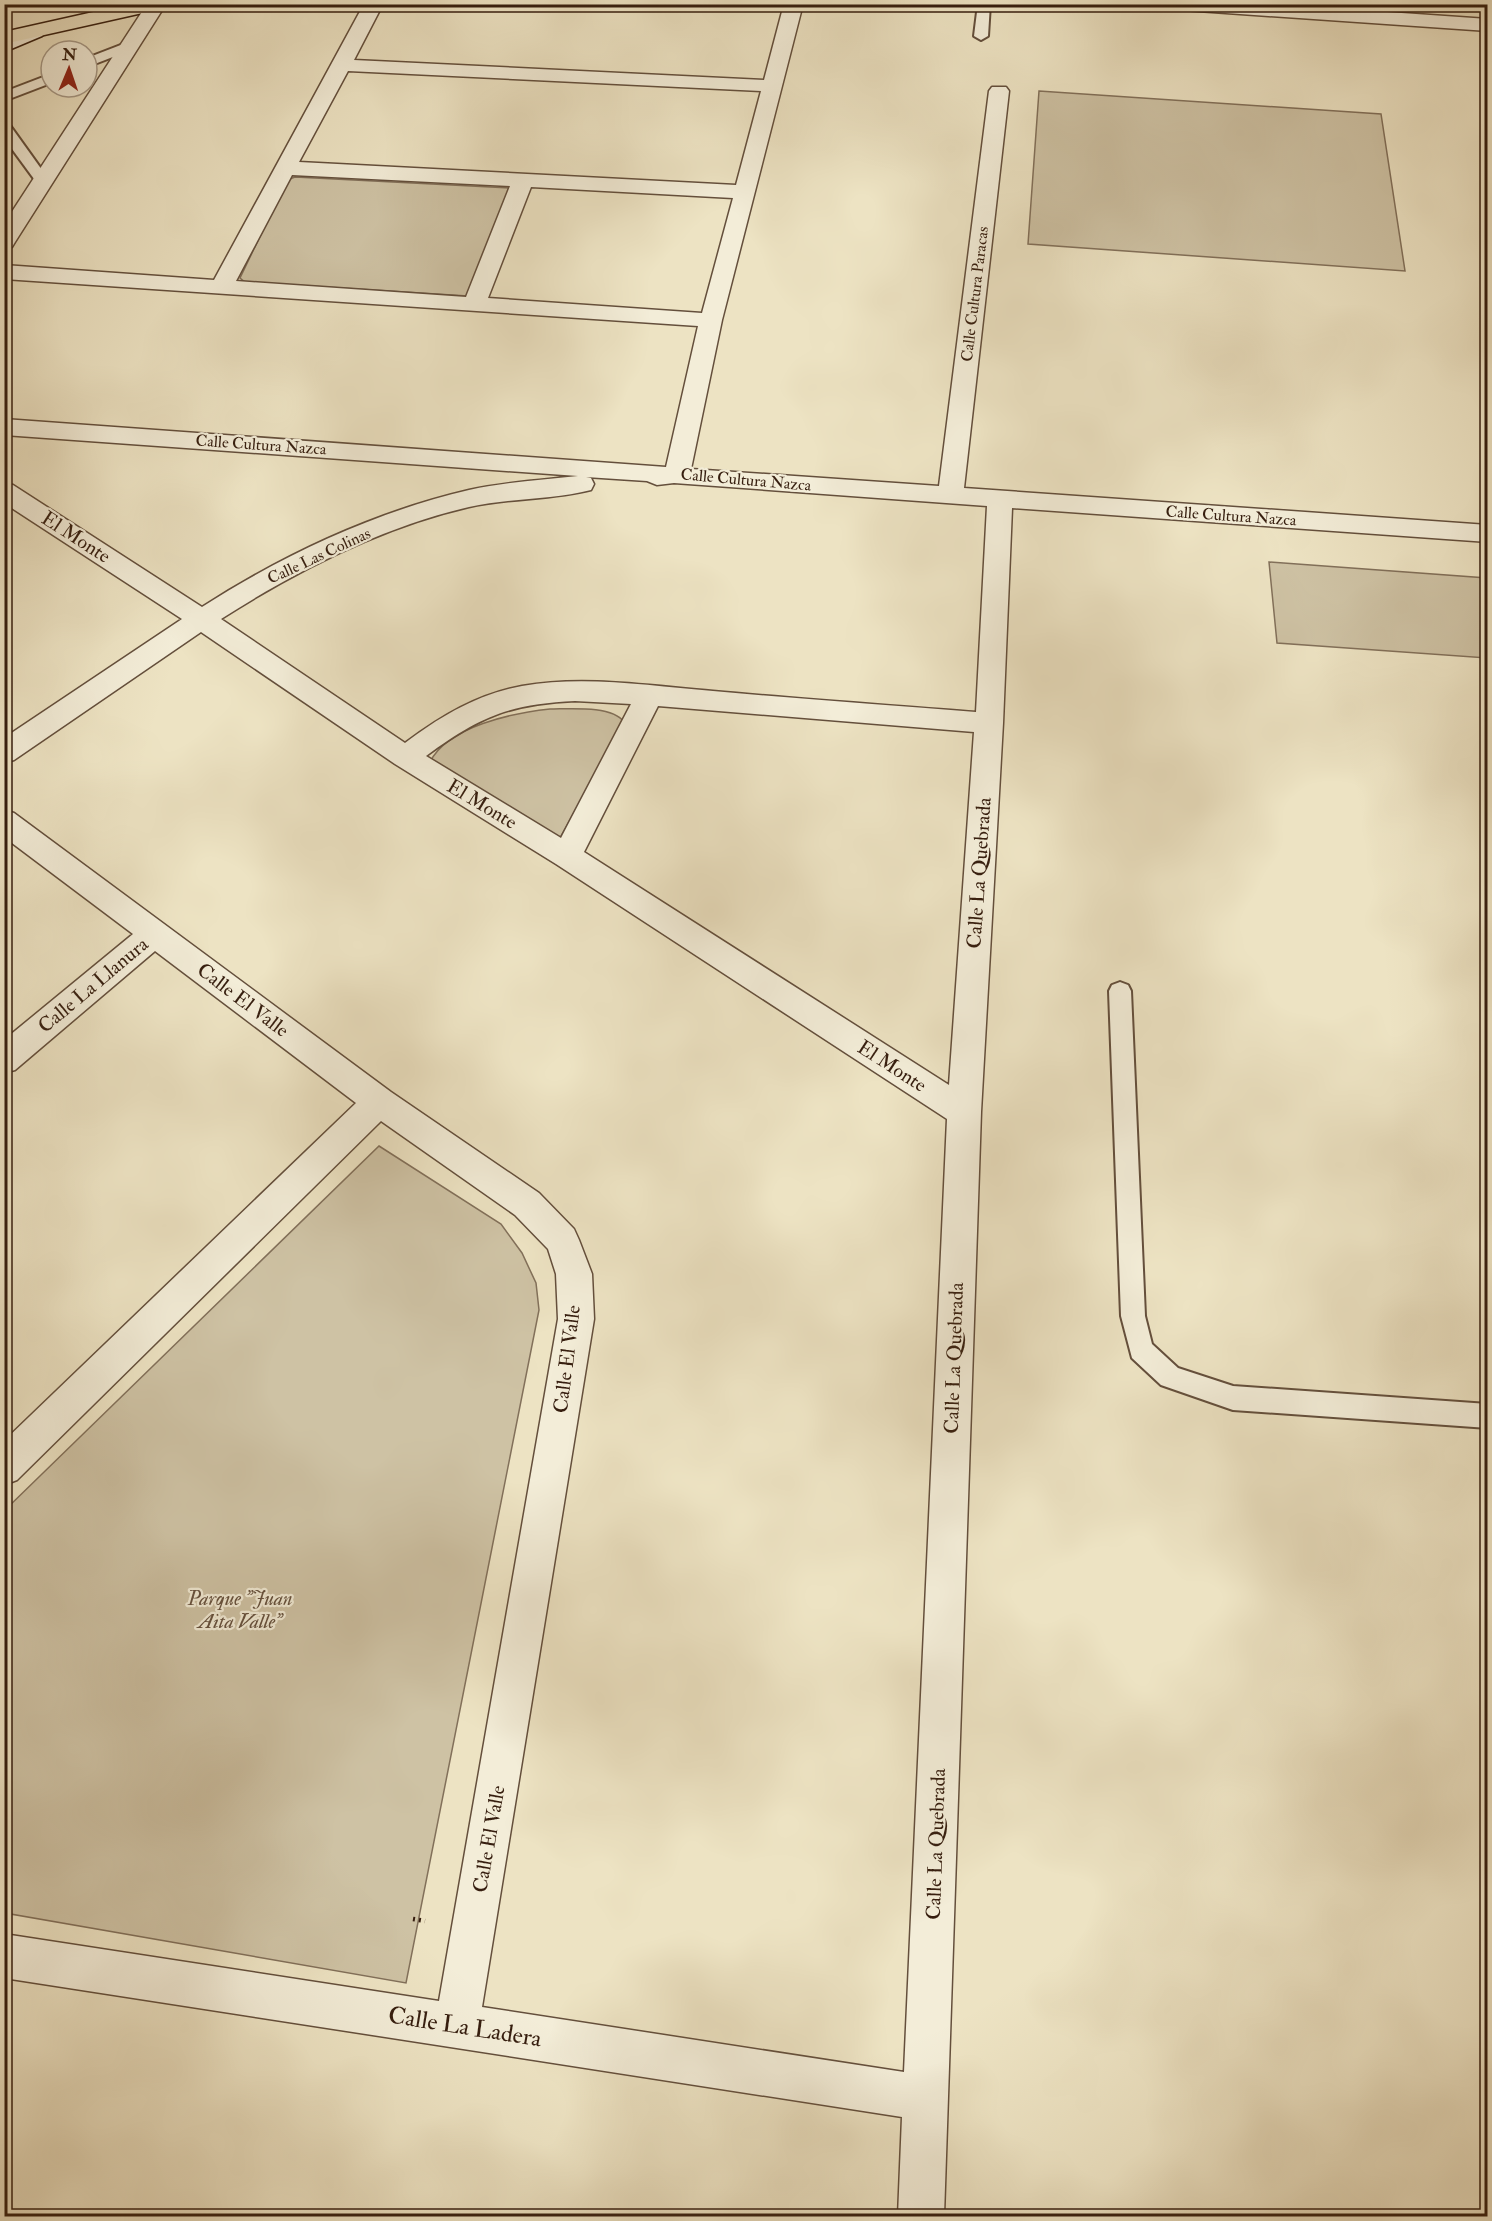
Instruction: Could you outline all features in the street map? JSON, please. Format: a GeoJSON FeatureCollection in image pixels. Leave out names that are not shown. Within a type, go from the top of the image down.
{"type":"FeatureCollection","features":[{"type":"Feature","properties":{"kind":"highway"},"geometry":{"type":"LineString","coordinates":[[4,38],[156,4]]}},
{"type":"Feature","properties":{"kind":"street"},"geometry":{"type":"LineString","coordinates":[[4,242],[156,4]]}},
{"type":"Feature","properties":{"kind":"street"},"geometry":{"type":"LineString","coordinates":[[222,286],[374,4]]}},
{"type":"Feature","properties":{"kind":"street"},"geometry":{"type":"LineString","coordinates":[[677,475],[711,320],[794,4]]}},
{"type":"Feature","properties":{"kind":"street"},"geometry":{"type":"LineString","coordinates":[[1183,4],[1488,25]]}},
{"type":"Feature","properties":{"kind":"street"},"geometry":{"type":"LineString","coordinates":[[4,46],[35,32]]}},
{"type":"Feature","properties":{"kind":"street"},"geometry":{"type":"LineString","coordinates":[[340,65],[773,86]]}},
{"type":"Feature","properties":{"kind":"street","name":"Calle Cultura Paracas"},"geometry":{"type":"LineString","coordinates":[[950,497],[999,91]]}},
{"type":"Feature","properties":{"kind":"street"},"geometry":{"type":"LineString","coordinates":[[285,168],[745,192]]}},
{"type":"Feature","properties":{"kind":"street"},"geometry":{"type":"LineString","coordinates":[[474,304],[523,180]]}},
{"type":"Feature","properties":{"kind":"street"},"geometry":{"type":"LineString","coordinates":[[4,272],[711,320]]}},
{"type":"Feature","properties":{"kind":"street","name":"Calle Cultura Nazca"},"geometry":{"type":"LineString","coordinates":[[4,427],[1488,534]]}},
{"type":"Feature","properties":{"kind":"street","name":"Calle Las Colinas"},"geometry":{"type":"LineString","coordinates":[[4,753],[200,618],[307,558],[391,523],[457,501],[540,488],[677,475]]}},
{"type":"Feature","properties":{"kind":"street","name":"El Monte"},"geometry":{"type":"LineString","coordinates":[[4,491],[200,618],[405,757],[567,856],[964,1112]]}},
{"type":"Feature","properties":{"kind":"street","name":"Calle La Quebrada"},"geometry":{"type":"LineString","coordinates":[[921,2217],[964,1112],[989,723],[1000,500]]}},
{"type":"Feature","properties":{"kind":"street"},"geometry":{"type":"LineString","coordinates":[[405,757],[440,732],[474,712],[513,698],[538,694],[573,692],[650,696],[989,723]]}},
{"type":"Feature","properties":{"kind":"street"},"geometry":{"type":"LineString","coordinates":[[567,856],[650,696]]}},
{"type":"Feature","properties":{"kind":"street","name":"Calle El Valle"},"geometry":{"type":"LineString","coordinates":[[4,821],[379,1102],[526,1204],[562,1240],[574,1274],[576,1319],[457,2026]]}},
{"type":"Feature","properties":{"kind":"street","name":"Calle La Llanura"},"geometry":{"type":"LineString","coordinates":[[4,1060],[154,933]]}},
{"type":"Feature","properties":{"kind":"street"},"geometry":{"type":"LineString","coordinates":[[4,1467],[379,1102]]}},
{"type":"Feature","properties":{"kind":"street","name":"Calle La Ladera"},"geometry":{"type":"LineString","coordinates":[[4,1956],[927,2098]]}},
{"type":"Feature","properties":{"kind":"lane"},"geometry":{"type":"LineString","coordinates":[[981,36],[984,4]]}},
{"type":"Feature","properties":{"kind":"lane"},"geometry":{"type":"LineString","coordinates":[[99,58],[131,45]]}},
{"type":"Feature","properties":{"kind":"lane"},"geometry":{"type":"LineString","coordinates":[[4,97],[39,83]]}},
{"type":"Feature","properties":{"kind":"lane"},"geometry":{"type":"LineString","coordinates":[[4,127],[42,180]]}},
{"type":"Feature","properties":{"kind":"lane"},"geometry":{"type":"LineString","coordinates":[[1120,992],[1133,1317],[1141,1350],[1170,1377],[1233,1398],[1488,1416]]}},
{"type":"Feature","properties":{"kind":"green space"},"geometry":{"type":"Polygon","coordinates":[[[1039,91],[1381,114],[1405,271],[1028,244],[1039,91]]]}},
{"type":"Feature","properties":{"kind":"green space"},"geometry":{"type":"Polygon","coordinates":[[[295,177],[511,188],[468,296],[245,282],[240,278],[287,180],[295,177]]]}},
{"type":"Feature","properties":{"kind":"green space"},"geometry":{"type":"Polygon","coordinates":[[[1269,562],[1487,578],[1487,658],[1277,643],[1269,562]]]}},
{"type":"Feature","properties":{"kind":"green space"},"geometry":{"type":"Polygon","coordinates":[[[550,709],[600,710],[624,722],[560,838],[430,762],[451,739],[466,730],[501,718],[550,709]]]}},
{"type":"Feature","properties":{"kind":"green space","name":"Parque \"Juan Aita Valle\""},"geometry":{"type":"Polygon","coordinates":[[[379,1146],[501,1224],[522,1253],[536,1283],[539,1310],[406,1983],[5,1913],[5,1510],[379,1146]]]}}]}
